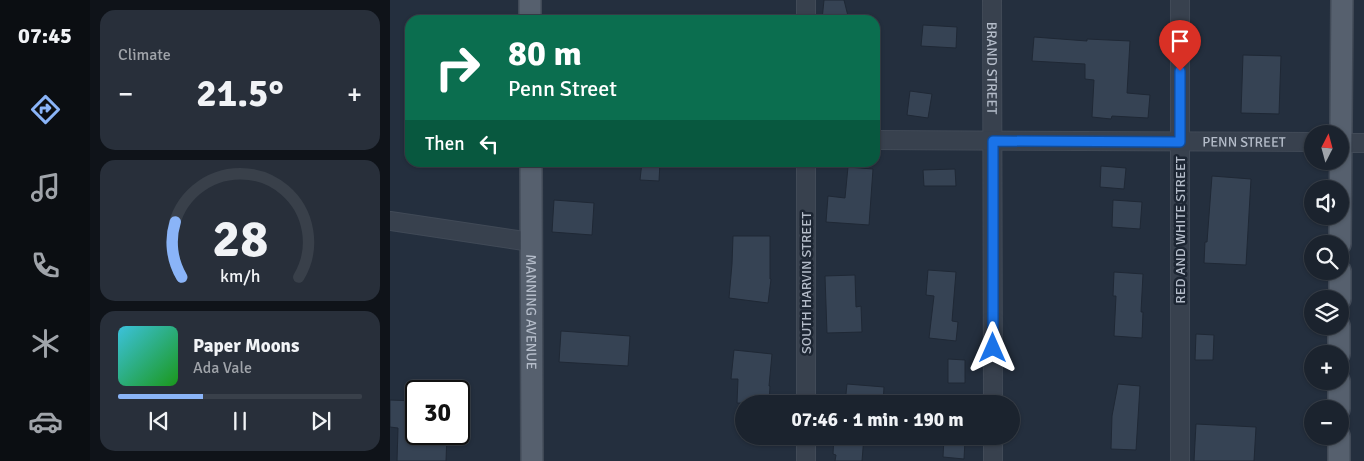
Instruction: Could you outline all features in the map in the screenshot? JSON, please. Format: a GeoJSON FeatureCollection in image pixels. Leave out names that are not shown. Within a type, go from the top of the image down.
{"type":"FeatureCollection","features":[{"type":"Feature","properties":{"kind":"main road"},"geometry":{"type":"LineString","coordinates":[[530,0],[530,15]]}},
{"type":"Feature","properties":{"kind":"main road"},"geometry":{"type":"LineString","coordinates":[[1340,125],[1342,0]]}},
{"type":"Feature","properties":{"kind":"main road","name":"MANNING AVENUE"},"geometry":{"type":"LineString","coordinates":[[531,167],[532,461]]}},
{"type":"Feature","properties":{"kind":"main road"},"geometry":{"type":"LineString","coordinates":[[1340,170],[1340,235]]}},
{"type":"Feature","properties":{"kind":"main road"},"geometry":{"type":"LineString","coordinates":[[1339,445],[1339,461]]}},
{"type":"Feature","properties":{"kind":"street"},"geometry":{"type":"LineString","coordinates":[[806,0],[806,15]]}},
{"type":"Feature","properties":{"kind":"street","name":"BRAND STREET"},"geometry":{"type":"LineString","coordinates":[[992,0],[993,395]]}},
{"type":"Feature","properties":{"kind":"street","name":"RED AND WHITE STREET"},"geometry":{"type":"LineString","coordinates":[[1180,0],[1180,461]]}},
{"type":"Feature","properties":{"kind":"street","name":"PENN STREET"},"geometry":{"type":"LineString","coordinates":[[880,140],[1304,142]]}},
{"type":"Feature","properties":{"kind":"street"},"geometry":{"type":"LineString","coordinates":[[1349,143],[1364,143]]}},
{"type":"Feature","properties":{"kind":"street","name":"SOUTH HARVIN STREET"},"geometry":{"type":"LineString","coordinates":[[806,167],[806,395]]}},
{"type":"Feature","properties":{"kind":"street"},"geometry":{"type":"LineString","coordinates":[[390,221],[531,242]]}},
{"type":"Feature","properties":{"kind":"street"},"geometry":{"type":"LineString","coordinates":[[806,445],[806,461]]}},
{"type":"Feature","properties":{"kind":"street"},"geometry":{"type":"LineString","coordinates":[[993,445],[993,461]]}},
{"type":"Feature","properties":{"kind":"building"},"geometry":{"type":"Polygon","coordinates":[[[824,0],[844,0],[848,15],[822,15],[824,0]]]}},
{"type":"Feature","properties":{"kind":"building"},"geometry":{"type":"Polygon","coordinates":[[[923,25],[957,27],[956,48],[921,46],[923,25]]]}},
{"type":"Feature","properties":{"kind":"building"},"geometry":{"type":"Polygon","coordinates":[[[1034,37],[1087,41],[1087,39],[1130,41],[1127,93],[1150,95],[1148,118],[1112,116],[1111,119],[1092,117],[1094,80],[1085,79],[1085,64],[1032,61],[1034,37]]]}},
{"type":"Feature","properties":{"kind":"building"},"geometry":{"type":"Polygon","coordinates":[[[1243,55],[1281,56],[1279,114],[1241,113],[1243,55]]]}},
{"type":"Feature","properties":{"kind":"building"},"geometry":{"type":"Polygon","coordinates":[[[910,91],[932,94],[928,118],[907,115],[910,91]]]}},
{"type":"Feature","properties":{"kind":"building"},"geometry":{"type":"Polygon","coordinates":[[[1101,166],[1126,168],[1124,189],[1100,187],[1101,166]]]}},
{"type":"Feature","properties":{"kind":"building"},"geometry":{"type":"Polygon","coordinates":[[[641,167],[660,167],[659,181],[640,180],[641,167]]]}},
{"type":"Feature","properties":{"kind":"building"},"geometry":{"type":"Polygon","coordinates":[[[848,167],[873,169],[869,225],[826,222],[828,196],[845,198],[848,167]]]}},
{"type":"Feature","properties":{"kind":"building"},"geometry":{"type":"Polygon","coordinates":[[[955,169],[956,186],[924,186],[923,170],[955,169]]]}},
{"type":"Feature","properties":{"kind":"building"},"geometry":{"type":"Polygon","coordinates":[[[1212,176],[1251,179],[1246,265],[1204,263],[1212,176]]]}},
{"type":"Feature","properties":{"kind":"building"},"geometry":{"type":"Polygon","coordinates":[[[554,200],[594,203],[592,235],[552,232],[554,200]]]}},
{"type":"Feature","properties":{"kind":"building"},"geometry":{"type":"Polygon","coordinates":[[[1113,200],[1142,202],[1140,229],[1112,227],[1113,200]]]}},
{"type":"Feature","properties":{"kind":"building"},"geometry":{"type":"Polygon","coordinates":[[[733,236],[770,236],[771,279],[768,303],[729,298],[733,236]]]}},
{"type":"Feature","properties":{"kind":"building"},"geometry":{"type":"Polygon","coordinates":[[[928,270],[956,272],[952,321],[958,322],[956,341],[929,338],[934,296],[926,295],[928,270]]]}},
{"type":"Feature","properties":{"kind":"building"},"geometry":{"type":"Polygon","coordinates":[[[1114,272],[1143,274],[1142,338],[1114,336],[1116,296],[1113,296],[1114,272]]]}},
{"type":"Feature","properties":{"kind":"building"},"geometry":{"type":"Polygon","coordinates":[[[855,275],[856,307],[861,306],[862,332],[827,333],[825,276],[855,275]]]}},
{"type":"Feature","properties":{"kind":"building"},"geometry":{"type":"Polygon","coordinates":[[[561,331],[630,336],[628,366],[559,362],[561,331]]]}},
{"type":"Feature","properties":{"kind":"building"},"geometry":{"type":"Polygon","coordinates":[[[1196,334],[1214,335],[1213,360],[1195,360],[1196,334]]]}},
{"type":"Feature","properties":{"kind":"building"},"geometry":{"type":"Polygon","coordinates":[[[734,350],[772,354],[770,395],[737,395],[738,379],[731,379],[734,350]]]}},
{"type":"Feature","properties":{"kind":"building"},"geometry":{"type":"Polygon","coordinates":[[[948,359],[965,360],[965,383],[948,383],[948,359]]]}},
{"type":"Feature","properties":{"kind":"building"},"geometry":{"type":"Polygon","coordinates":[[[847,384],[884,387],[884,395],[846,395],[847,384]]]}},
{"type":"Feature","properties":{"kind":"building"},"geometry":{"type":"Polygon","coordinates":[[[1118,384],[1140,386],[1136,450],[1111,449],[1112,416],[1118,384]]]}},
{"type":"Feature","properties":{"kind":"building"},"geometry":{"type":"Polygon","coordinates":[[[390,400],[405,401],[405,445],[447,445],[446,461],[397,461],[398,428],[390,427],[390,400]]]}},
{"type":"Feature","properties":{"kind":"building"},"geometry":{"type":"Polygon","coordinates":[[[1196,424],[1256,427],[1254,461],[1194,461],[1196,424]]]}},
{"type":"Feature","properties":{"kind":"building"},"geometry":{"type":"Polygon","coordinates":[[[834,445],[863,445],[862,461],[835,461],[836,455],[833,454],[834,445]]]}},
{"type":"Feature","properties":{"kind":"building"},"geometry":{"type":"Polygon","coordinates":[[[944,445],[965,445],[964,459],[943,457],[944,445]]]}},
{"type":"Feature","properties":{"kind":"route"},"geometry":{"type":"LineString","coordinates":[[993,348],[993,141],[1180,142],[1180,71]]}}]}
